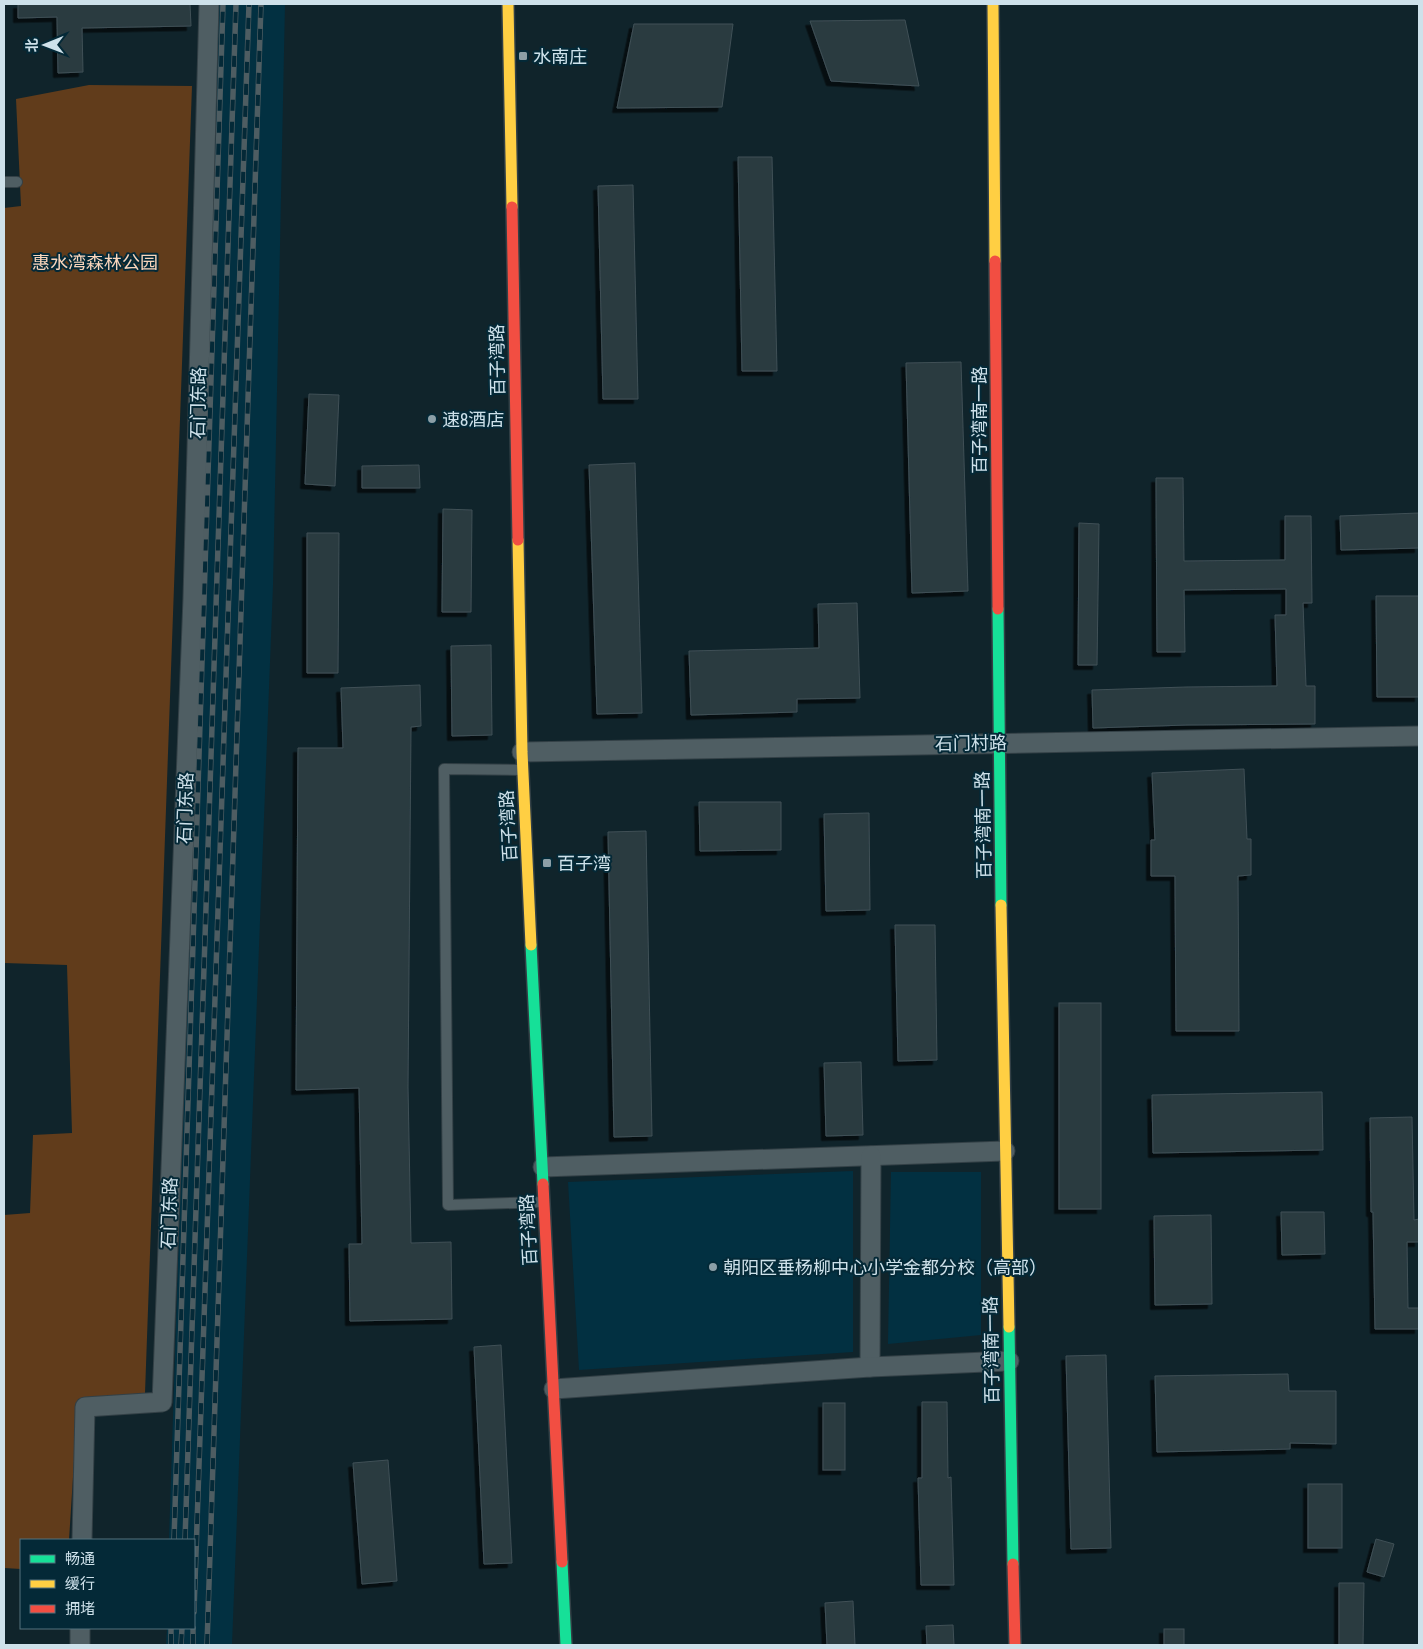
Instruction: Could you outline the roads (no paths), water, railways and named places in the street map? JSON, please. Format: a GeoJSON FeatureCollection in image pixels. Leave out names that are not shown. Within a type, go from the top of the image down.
{"type":"FeatureCollection","features":[{"type":"Feature","properties":{"kind":"street","name":"石门东路"},"geometry":{"type":"LineString","coordinates":[[82,1539],[85,1407],[162,1402],[194,598],[209,4]]}},
{"type":"Feature","properties":{"kind":"street","name":"百子湾路"},"geometry":{"type":"LineString","coordinates":[[508,4],[523,761],[566,1645]]}},
{"type":"Feature","properties":{"kind":"street","name":"百子湾南一路"},"geometry":{"type":"LineString","coordinates":[[994,4],[1004,1151],[1016,1645]]}},
{"type":"Feature","properties":{"kind":"street","name":"石门村路"},"geometry":{"type":"LineString","coordinates":[[523,761],[999,743],[1419,736]]}},
{"type":"Feature","properties":{"kind":"street"},"geometry":{"type":"LineString","coordinates":[[543,1166],[1004,1151]]}},
{"type":"Feature","properties":{"kind":"street"},"geometry":{"type":"LineString","coordinates":[[870,1367],[871,1156]]}},
{"type":"Feature","properties":{"kind":"street"},"geometry":{"type":"LineString","coordinates":[[554,1389],[870,1367],[1009,1361]]}},
{"type":"Feature","properties":{"kind":"street"},"geometry":{"type":"LineString","coordinates":[[80,1629],[80,1645]]}},
{"type":"Feature","properties":{"kind":"lane"},"geometry":{"type":"LineString","coordinates":[[4,182],[17,182]]}},
{"type":"Feature","properties":{"kind":"lane"},"geometry":{"type":"LineString","coordinates":[[523,761],[444,769],[448,1205],[545,1202]]}},
{"type":"Feature","properties":{"kind":"railway"},"geometry":{"type":"LineString","coordinates":[[174,1539],[223,4]]}},
{"type":"Feature","properties":{"kind":"railway"},"geometry":{"type":"LineString","coordinates":[[185,1539],[236,4]]}},
{"type":"Feature","properties":{"kind":"railway"},"geometry":{"type":"LineString","coordinates":[[195,1583],[249,4]]}},
{"type":"Feature","properties":{"kind":"railway"},"geometry":{"type":"LineString","coordinates":[[207,1645],[261,4]]}},
{"type":"Feature","properties":{"kind":"railway"},"geometry":{"type":"LineString","coordinates":[[171,1629],[171,1645]]}},
{"type":"Feature","properties":{"kind":"railway"},"geometry":{"type":"LineString","coordinates":[[181,1645],[182,1629]]}},
{"type":"Feature","properties":{"kind":"railway"},"geometry":{"type":"LineString","coordinates":[[193,1629],[193,1645]]}},
{"type":"Feature","properties":{"kind":"place","name":"水南庄"},"geometry":{"type":"Point","coordinates":[523,56]}},
{"type":"Feature","properties":{"kind":"place","name":"速8酒店"},"geometry":{"type":"Point","coordinates":[432,419]}},
{"type":"Feature","properties":{"kind":"place","name":"百子湾"},"geometry":{"type":"Point","coordinates":[547,863]}},
{"type":"Feature","properties":{"kind":"place","name":"朝阳区垂杨柳中心小学金都分校（高部）"},"geometry":{"type":"Point","coordinates":[713,1267]}},
{"type":"Feature","properties":{"kind":"park label","name":"惠水湾森林公园"},"geometry":{"type":"Point","coordinates":[95,262]}}]}
